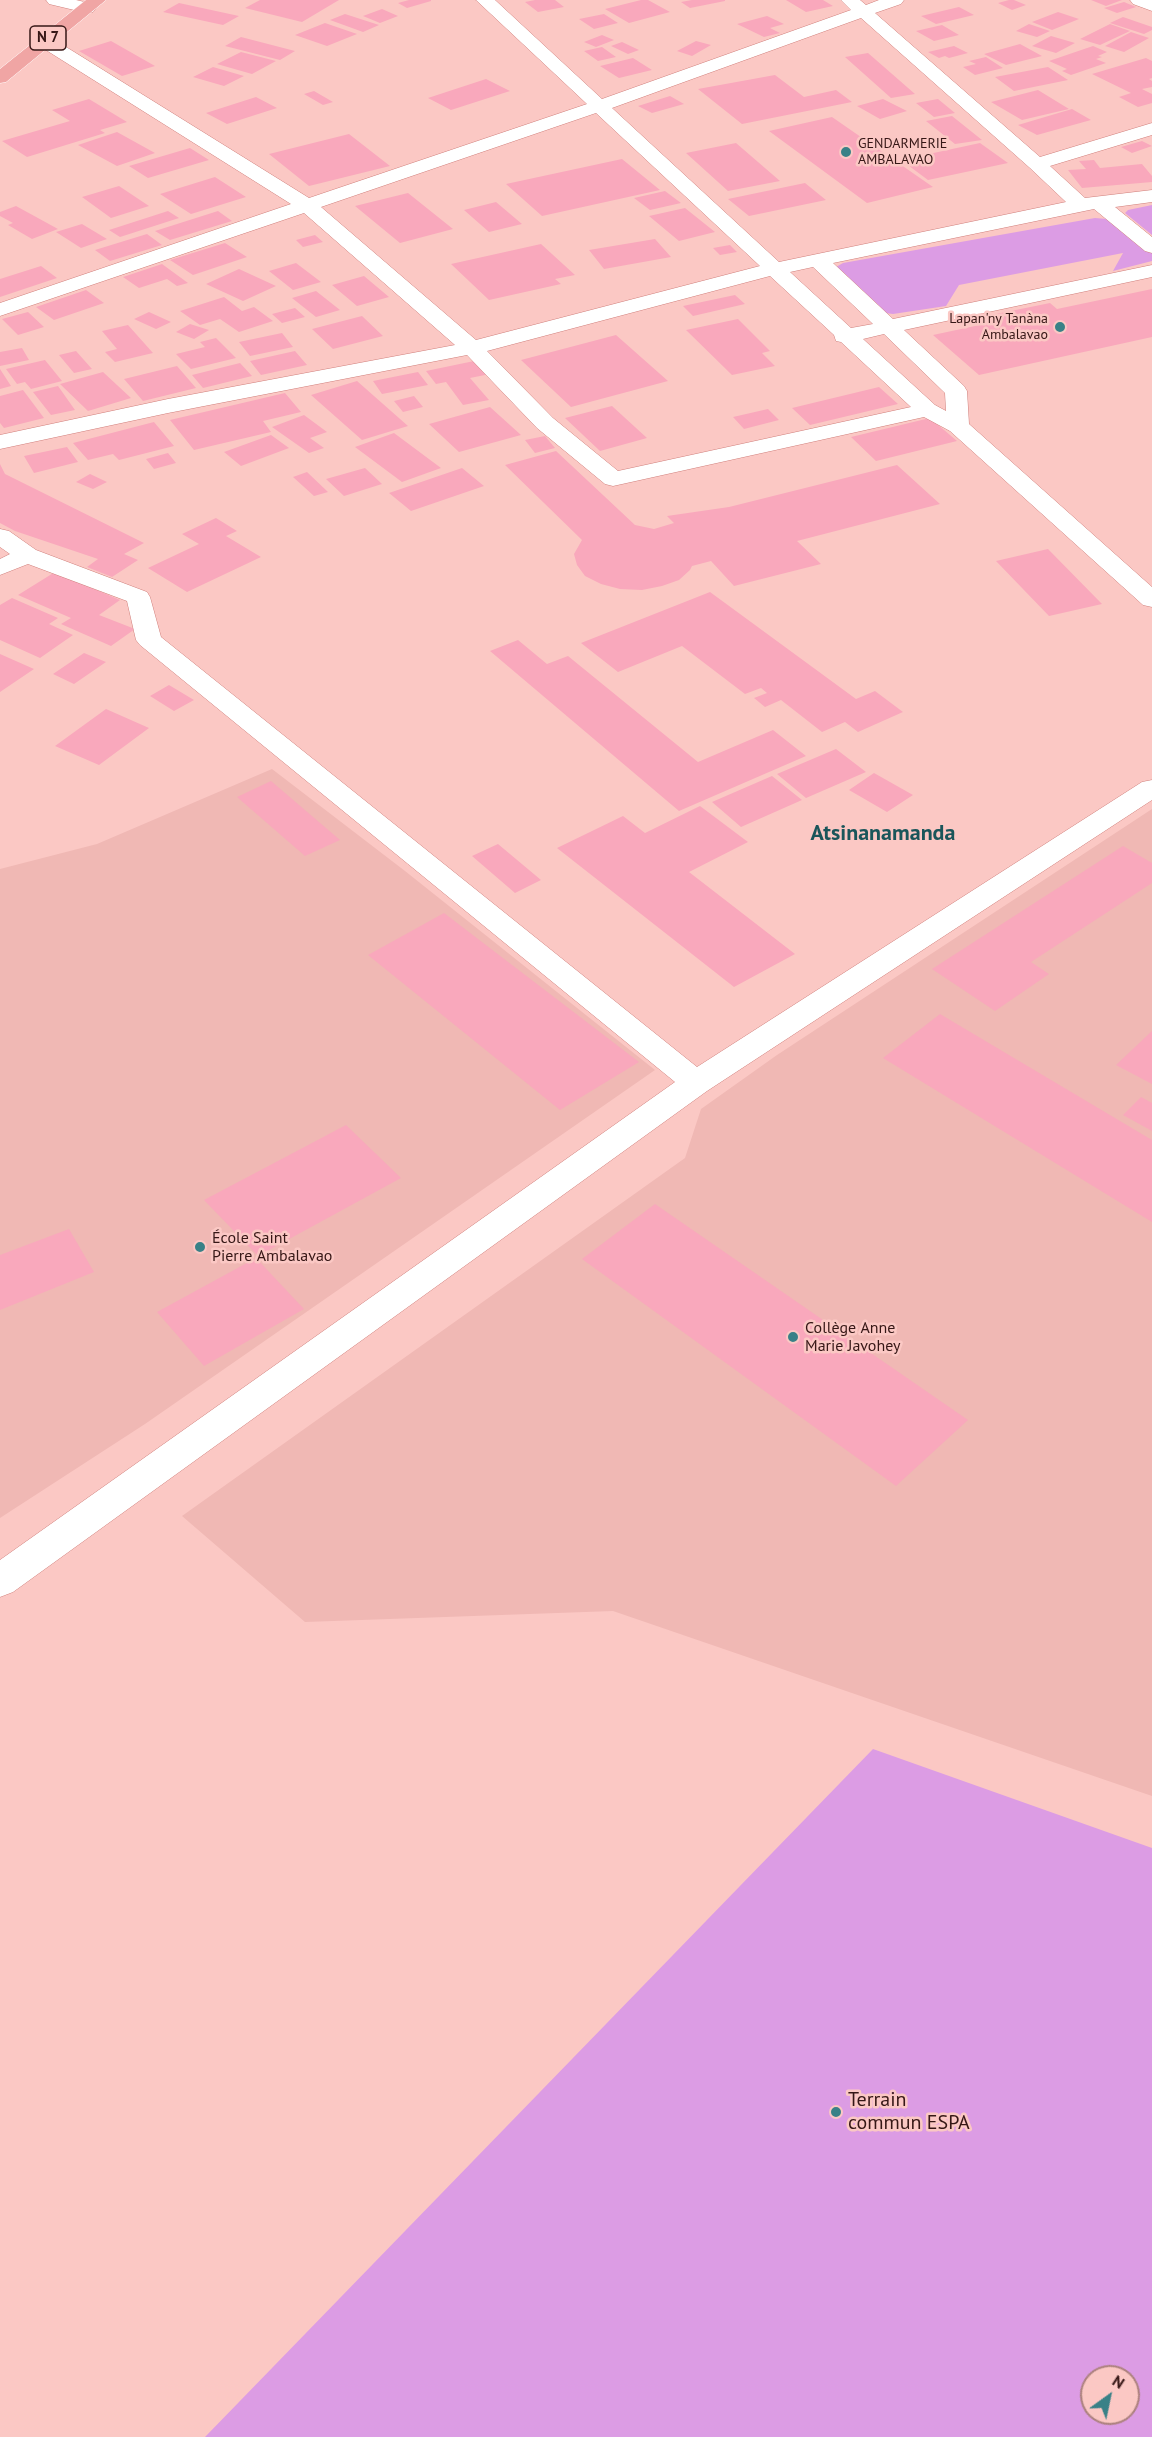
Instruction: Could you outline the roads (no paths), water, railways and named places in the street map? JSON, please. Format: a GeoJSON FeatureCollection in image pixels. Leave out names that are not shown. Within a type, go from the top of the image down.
{"type":"FeatureCollection","features":[{"type":"Feature","properties":{"kind":"main road","name":"N 7"},"geometry":{"type":"LineString","coordinates":[[0,78],[92,4]]}},
{"type":"Feature","properties":{"kind":"street"},"geometry":{"type":"LineString","coordinates":[[55,0],[92,4]]}},
{"type":"Feature","properties":{"kind":"street"},"geometry":{"type":"LineString","coordinates":[[486,0],[844,336],[927,410],[958,426],[1152,600]]}},
{"type":"Feature","properties":{"kind":"street"},"geometry":{"type":"LineString","coordinates":[[0,310],[600,106],[857,6],[895,0]]}},
{"type":"Feature","properties":{"kind":"street"},"geometry":{"type":"LineString","coordinates":[[1139,0],[1152,6]]}},
{"type":"Feature","properties":{"kind":"street"},"geometry":{"type":"LineString","coordinates":[[857,6],[1037,164],[1089,204],[1152,247]]}},
{"type":"Feature","properties":{"kind":"street"},"geometry":{"type":"LineString","coordinates":[[44,41],[306,205],[472,348],[545,423],[612,479],[927,410]]}},
{"type":"Feature","properties":{"kind":"street"},"geometry":{"type":"LineString","coordinates":[[1037,164],[1152,129]]}},
{"type":"Feature","properties":{"kind":"street"},"geometry":{"type":"LineString","coordinates":[[0,442],[168,406],[472,348],[773,269],[1089,204],[1152,196]]}},
{"type":"Feature","properties":{"kind":"street"},"geometry":{"type":"LineString","coordinates":[[818,260],[956,391],[958,426]]}},
{"type":"Feature","properties":{"kind":"street"},"geometry":{"type":"LineString","coordinates":[[844,336],[1152,271]]}},
{"type":"Feature","properties":{"kind":"street"},"geometry":{"type":"LineString","coordinates":[[0,536],[27,555],[138,597],[149,640],[696,1083]]}},
{"type":"Feature","properties":{"kind":"street"},"geometry":{"type":"LineString","coordinates":[[0,568],[27,555]]}},
{"type":"Feature","properties":{"kind":"street"},"geometry":{"type":"LineString","coordinates":[[0,1581],[696,1083],[1152,788]]}},
{"type":"Feature","properties":{"kind":"place","name":"GENDARMERIE AMBALAVAO"},"geometry":{"type":"Point","coordinates":[846,152]}},
{"type":"Feature","properties":{"kind":"place","name":"Lapan'ny Tanàna Ambalavao"},"geometry":{"type":"Point","coordinates":[1060,327]}},
{"type":"Feature","properties":{"kind":"place","name":"École Saint Pierre Ambalavao"},"geometry":{"type":"Point","coordinates":[200,1247]}},
{"type":"Feature","properties":{"kind":"place","name":"Collège Anne Marie Javohey"},"geometry":{"type":"Point","coordinates":[793,1337]}},
{"type":"Feature","properties":{"kind":"place","name":"Terrain commun ESPA"},"geometry":{"type":"Point","coordinates":[836,2112]}},
{"type":"Feature","properties":{"kind":"district","name":"Atsinanamanda"},"geometry":{"type":"Point","coordinates":[883,834]}}]}
